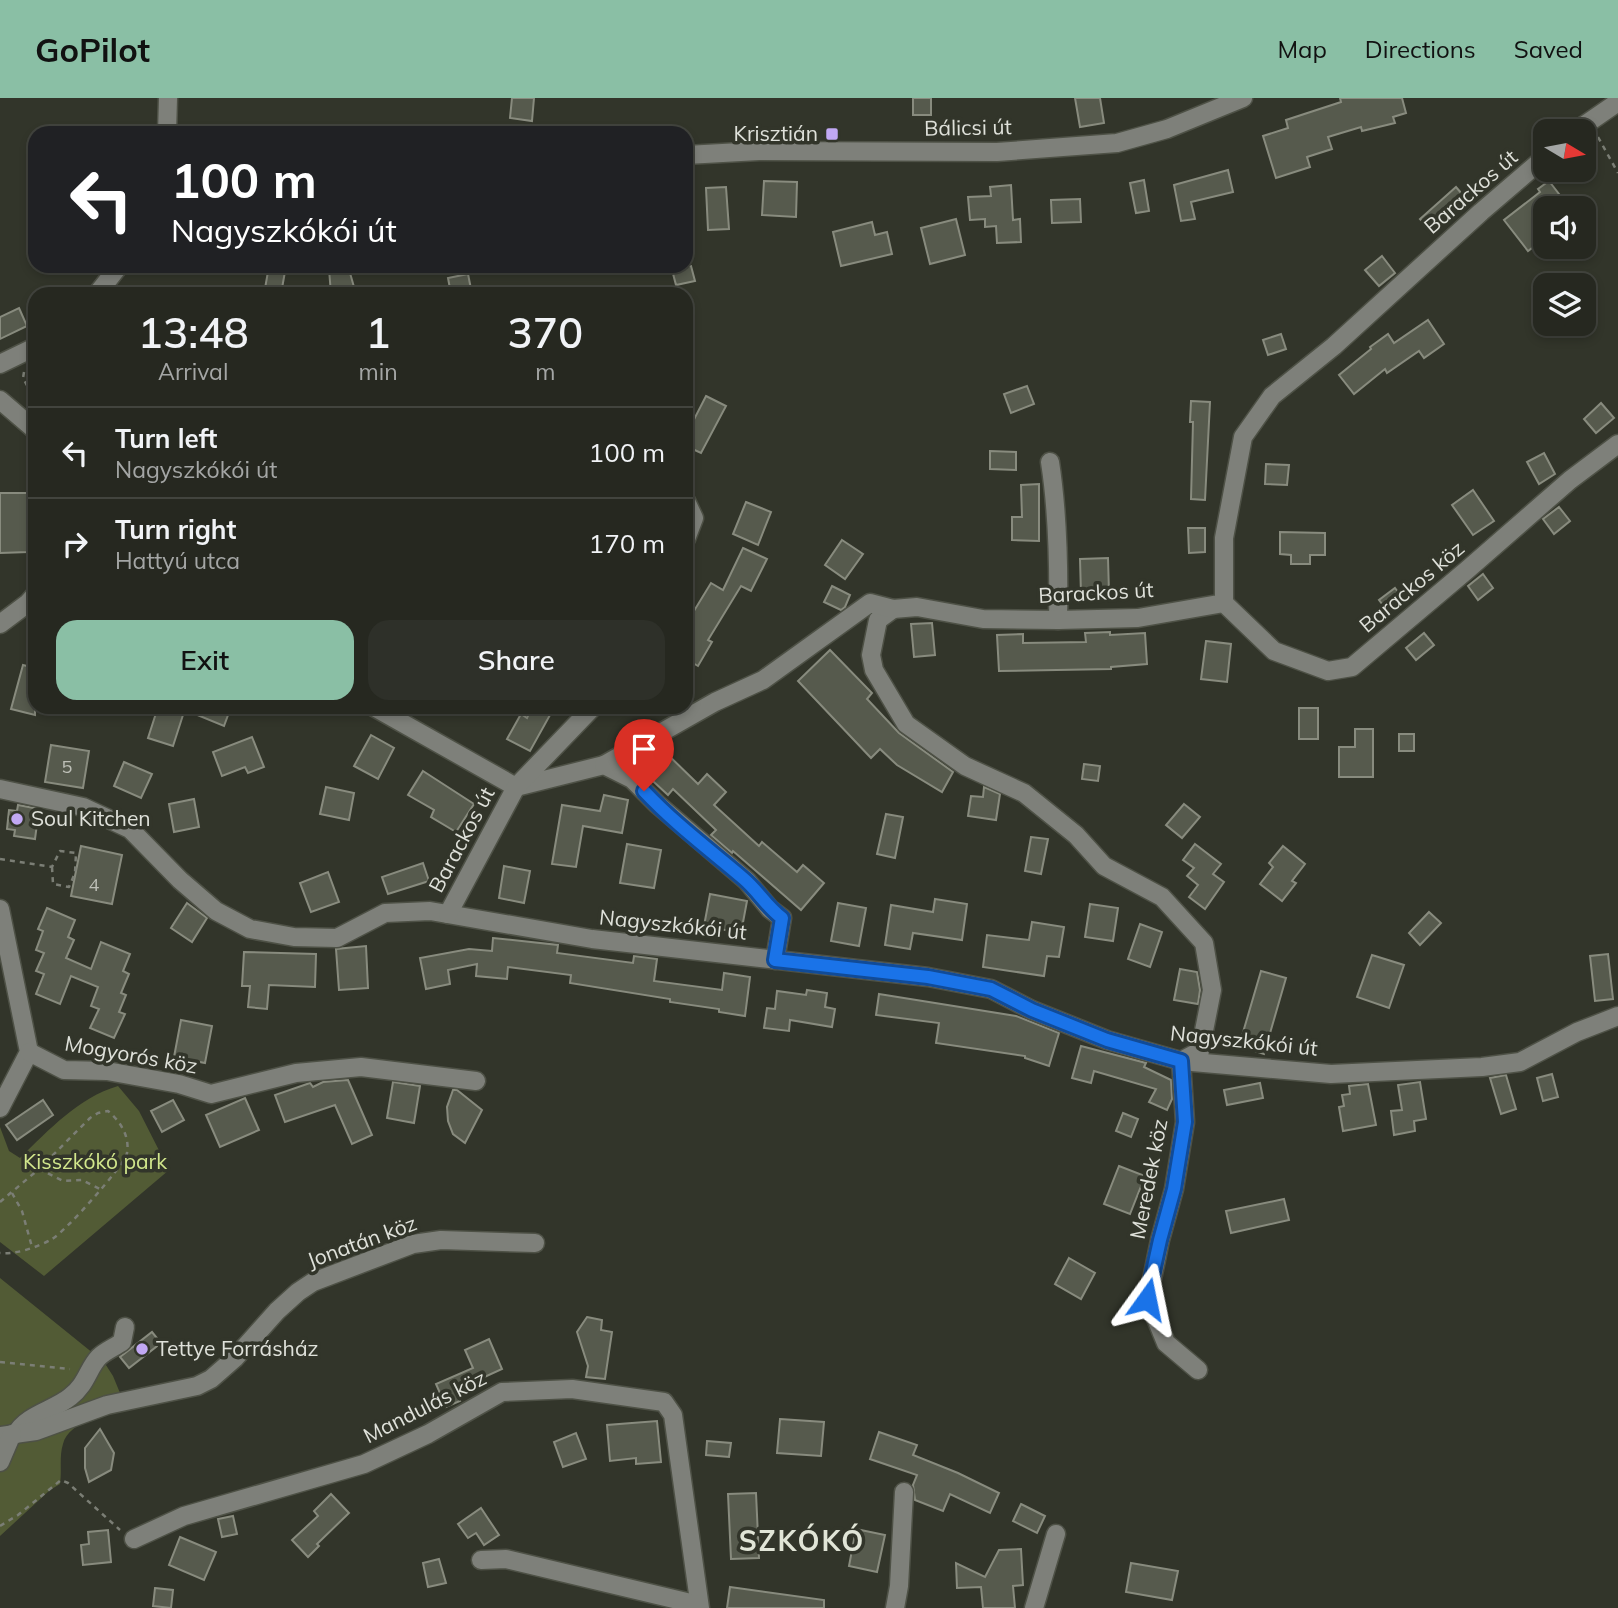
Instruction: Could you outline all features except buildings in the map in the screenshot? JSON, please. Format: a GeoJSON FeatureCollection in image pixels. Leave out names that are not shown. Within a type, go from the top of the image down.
{"type":"FeatureCollection","features":[{"type":"Feature","properties":{"kind":"street"},"geometry":{"type":"LineString","coordinates":[[167,126],[168,98]]}},
{"type":"Feature","properties":{"kind":"street","name":"Bálicsi út"},"geometry":{"type":"LineString","coordinates":[[693,155],[759,151],[997,152],[1117,143],[1167,129],[1243,98]]}},
{"type":"Feature","properties":{"kind":"street"},"geometry":{"type":"LineString","coordinates":[[1592,119],[1618,102]]}},
{"type":"Feature","properties":{"kind":"street","name":"Barackos út"},"geometry":{"type":"LineString","coordinates":[[604,765],[715,702],[763,680],[870,603],[893,609],[917,607],[983,619],[1058,620],[1138,618],[1224,603],[1224,538],[1243,438],[1272,396],[1334,346],[1533,168]]}},
{"type":"Feature","properties":{"kind":"street"},"geometry":{"type":"LineString","coordinates":[[102,287],[114,273]]}},
{"type":"Feature","properties":{"kind":"street"},"geometry":{"type":"LineString","coordinates":[[0,365],[28,351]]}},
{"type":"Feature","properties":{"kind":"street"},"geometry":{"type":"LineString","coordinates":[[0,400],[28,424]]}},
{"type":"Feature","properties":{"kind":"street","name":"Barackos köz"},"geometry":{"type":"LineString","coordinates":[[1224,603],[1273,651],[1328,671],[1352,667],[1570,480],[1618,443]]}},
{"type":"Feature","properties":{"kind":"street"},"geometry":{"type":"LineString","coordinates":[[1050,462],[1055,492],[1059,565],[1058,620]]}},
{"type":"Feature","properties":{"kind":"street"},"geometry":{"type":"LineString","coordinates":[[0,624],[28,604]]}},
{"type":"Feature","properties":{"kind":"street"},"geometry":{"type":"LineString","coordinates":[[893,609],[878,620],[871,655],[874,670],[883,689],[906,724],[965,766],[1024,793],[1076,835],[1104,866],[1162,897],[1203,943],[1212,990],[1200,1051],[1181,1061]]}},
{"type":"Feature","properties":{"kind":"street"},"geometry":{"type":"LineString","coordinates":[[386,714],[516,788],[604,765],[632,779],[667,813],[747,881],[770,909],[782,918],[775,960]]}},
{"type":"Feature","properties":{"kind":"street","name":"Barackos út"},"geometry":{"type":"LineString","coordinates":[[448,914],[516,788],[586,714]]}},
{"type":"Feature","properties":{"kind":"street","name":"Nagyszkókói út"},"geometry":{"type":"LineString","coordinates":[[0,789],[83,807],[130,829],[180,880],[216,911],[250,929],[294,937],[337,938],[385,913],[430,911],[592,939],[928,977],[991,989],[1032,1010],[1107,1040],[1181,1061],[1331,1074],[1482,1067],[1520,1062],[1577,1032],[1618,1016]]}},
{"type":"Feature","properties":{"kind":"street"},"geometry":{"type":"LineString","coordinates":[[0,909],[29,1052],[0,1108]]}},
{"type":"Feature","properties":{"kind":"street","name":"Mogyorós köz"},"geometry":{"type":"LineString","coordinates":[[29,1052],[64,1070],[107,1071],[179,1084],[211,1094],[296,1073],[360,1067],[476,1081]]}},
{"type":"Feature","properties":{"kind":"street","name":"Meredek köz"},"geometry":{"type":"LineString","coordinates":[[1181,1061],[1185,1122],[1174,1189],[1147,1299],[1166,1343],[1198,1370]]}},
{"type":"Feature","properties":{"kind":"street","name":"Jonatán köz"},"geometry":{"type":"LineString","coordinates":[[9,1434],[47,1427],[107,1405],[197,1386],[211,1379],[235,1358],[276,1311],[298,1292],[313,1282],[390,1253],[429,1240],[535,1243]]}},
{"type":"Feature","properties":{"kind":"street"},"geometry":{"type":"LineString","coordinates":[[0,1462],[9,1434],[27,1420],[56,1408],[73,1395],[85,1383],[97,1358],[122,1342],[125,1327]]}},
{"type":"Feature","properties":{"kind":"street","name":"Mandulás köz"},"geometry":{"type":"LineString","coordinates":[[129,1536],[197,1512],[364,1464],[428,1434],[502,1392],[572,1389],[664,1402],[673,1415],[699,1606]]}},
{"type":"Feature","properties":{"kind":"street"},"geometry":{"type":"LineString","coordinates":[[895,1608],[900,1586],[904,1492]]}},
{"type":"Feature","properties":{"kind":"street"},"geometry":{"type":"LineString","coordinates":[[1034,1608],[1056,1534]]}},
{"type":"Feature","properties":{"kind":"street"},"geometry":{"type":"LineString","coordinates":[[481,1560],[506,1559],[699,1606]]}},
{"type":"Feature","properties":{"kind":"path"},"geometry":{"type":"LineString","coordinates":[[1596,144],[1618,173]]}},
{"type":"Feature","properties":{"kind":"path"},"geometry":{"type":"LineString","coordinates":[[25,370],[23,378],[28,387]]}},
{"type":"Feature","properties":{"kind":"path"},"geometry":{"type":"LineString","coordinates":[[60,851],[76,853],[75,873],[69,887],[54,884],[52,867],[60,851]]}},
{"type":"Feature","properties":{"kind":"path"},"geometry":{"type":"LineString","coordinates":[[0,859],[52,867]]}},
{"type":"Feature","properties":{"kind":"path"},"geometry":{"type":"LineString","coordinates":[[0,1202],[39,1169],[90,1118],[107,1111],[117,1119],[128,1143],[127,1152],[125,1159],[100,1189],[54,1239],[8,1254],[0,1253]]}},
{"type":"Feature","properties":{"kind":"path"},"geometry":{"type":"LineString","coordinates":[[39,1169],[63,1181],[82,1181],[100,1189]]}},
{"type":"Feature","properties":{"kind":"path"},"geometry":{"type":"LineString","coordinates":[[12,1193],[22,1211],[32,1247]]}},
{"type":"Feature","properties":{"kind":"path"},"geometry":{"type":"LineString","coordinates":[[0,1362],[91,1371]]}},
{"type":"Feature","properties":{"kind":"path"},"geometry":{"type":"LineString","coordinates":[[0,1527],[61,1480],[68,1483],[129,1536]]}},
{"type":"Feature","properties":{"kind":"green space","name":"Kisszkókó park"},"geometry":{"type":"Polygon","coordinates":[[[118,1086],[139,1111],[169,1170],[44,1276],[0,1242],[0,1127],[9,1151],[20,1158],[77,1106],[118,1086]]]}},
{"type":"Feature","properties":{"kind":"green space"},"geometry":{"type":"Polygon","coordinates":[[[0,1278],[104,1362],[120,1393],[107,1408],[73,1429],[67,1436],[61,1453],[60,1484],[0,1536],[0,1278]]]}},
{"type":"Feature","properties":{"kind":"place","name":"Krisztián"},"geometry":{"type":"Point","coordinates":[832,134]}},
{"type":"Feature","properties":{"kind":"place","name":"Soul Kitchen"},"geometry":{"type":"Point","coordinates":[17,819]}},
{"type":"Feature","properties":{"kind":"place","name":"Tettye Forrásház"},"geometry":{"type":"Point","coordinates":[142,1349]}},
{"type":"Feature","properties":{"kind":"district","name":"SZKÓKÓ"},"geometry":{"type":"Point","coordinates":[802,1541]}},
{"type":"Feature","properties":{"kind":"route"},"geometry":{"type":"LineString","coordinates":[[644,791],[707,849],[747,881],[770,909],[782,918],[775,960],[928,977],[991,989],[1032,1010],[1107,1040],[1181,1061],[1185,1122],[1174,1189],[1147,1299]]}}]}
